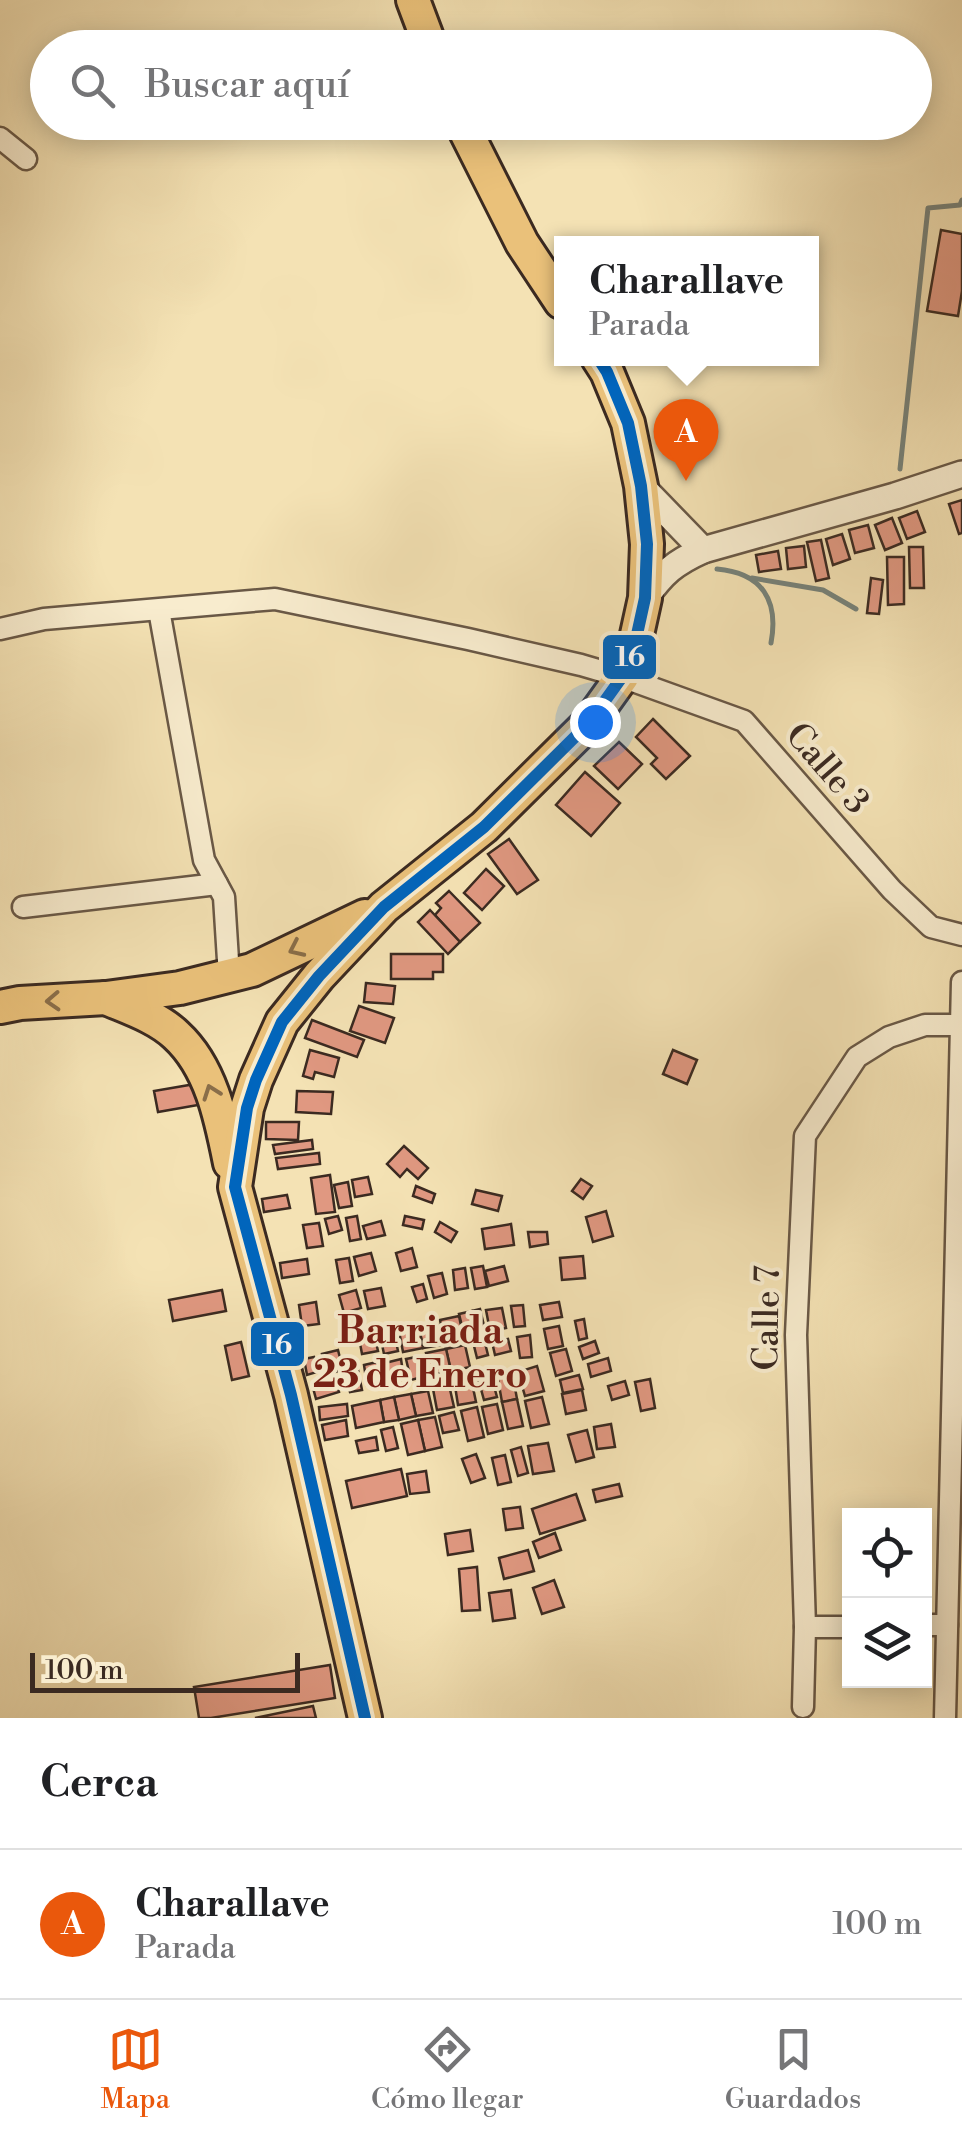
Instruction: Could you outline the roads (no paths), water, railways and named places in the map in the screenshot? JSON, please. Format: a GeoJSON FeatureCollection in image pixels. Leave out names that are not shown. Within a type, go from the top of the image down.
{"type":"FeatureCollection","features":[{"type":"Feature","properties":{"kind":"highway"},"geometry":{"type":"LineString","coordinates":[[413,0],[424,30]]}},
{"type":"Feature","properties":{"kind":"highway"},"geometry":{"type":"LineString","coordinates":[[470,140],[522,243],[554,291]]}},
{"type":"Feature","properties":{"kind":"highway"},"geometry":{"type":"LineString","coordinates":[[235,1187],[246,1108],[282,1022],[384,907],[484,828],[589,723],[622,677],[645,598],[647,544],[641,486],[628,424],[603,366]]}},
{"type":"Feature","properties":{"kind":"highway"},"geometry":{"type":"LineString","coordinates":[[0,1007],[180,988],[252,970],[384,907]]}},
{"type":"Feature","properties":{"kind":"highway"},"geometry":{"type":"LineString","coordinates":[[106,998],[174,1033],[190,1050],[213,1096],[291,1395],[366,1718]]}},
{"type":"Feature","properties":{"kind":"street"},"geometry":{"type":"LineString","coordinates":[[0,138],[26,159]]}},
{"type":"Feature","properties":{"kind":"street"},"geometry":{"type":"LineString","coordinates":[[645,598],[679,561],[702,550],[962,474]]}},
{"type":"Feature","properties":{"kind":"street"},"geometry":{"type":"LineString","coordinates":[[641,486],[702,550]]}},
{"type":"Feature","properties":{"kind":"street","name":"Calle 3"},"geometry":{"type":"LineString","coordinates":[[0,629],[44,619],[275,599],[581,664],[622,677],[744,721],[930,928],[962,935]]}},
{"type":"Feature","properties":{"kind":"street"},"geometry":{"type":"LineString","coordinates":[[158,610],[204,860],[224,897],[228,976]]}},
{"type":"Feature","properties":{"kind":"street"},"geometry":{"type":"LineString","coordinates":[[23,908],[217,884]]}},
{"type":"Feature","properties":{"kind":"street"},"geometry":{"type":"LineString","coordinates":[[945,1718],[962,982]]}},
{"type":"Feature","properties":{"kind":"street","name":"Calle 7"},"geometry":{"type":"LineString","coordinates":[[803,1707],[796,1335],[804,1136],[857,1056],[889,1037],[925,1025],[960,1025]]}},
{"type":"Feature","properties":{"kind":"street"},"geometry":{"type":"LineString","coordinates":[[932,1625],[947,1625]]}},
{"type":"Feature","properties":{"kind":"street"},"geometry":{"type":"LineString","coordinates":[[804,1627],[842,1626]]}},
{"type":"Feature","properties":{"kind":"waterway"},"geometry":{"type":"LineString","coordinates":[[900,469],[928,208],[960,205],[962,200]]}},
{"type":"Feature","properties":{"kind":"waterway"},"geometry":{"type":"LineString","coordinates":[[717,569],[746,576],[764,591],[772,614],[771,643]]}},
{"type":"Feature","properties":{"kind":"waterway"},"geometry":{"type":"LineString","coordinates":[[752,578],[823,590],[856,609]]}},
{"type":"Feature","properties":{"kind":"place","name":"Charallave"},"geometry":{"type":"Point","coordinates":[686,481]}},
{"type":"Feature","properties":{"kind":"district","name":"Barriada 23 de Enero"},"geometry":{"type":"Point","coordinates":[420,1352]}}]}
